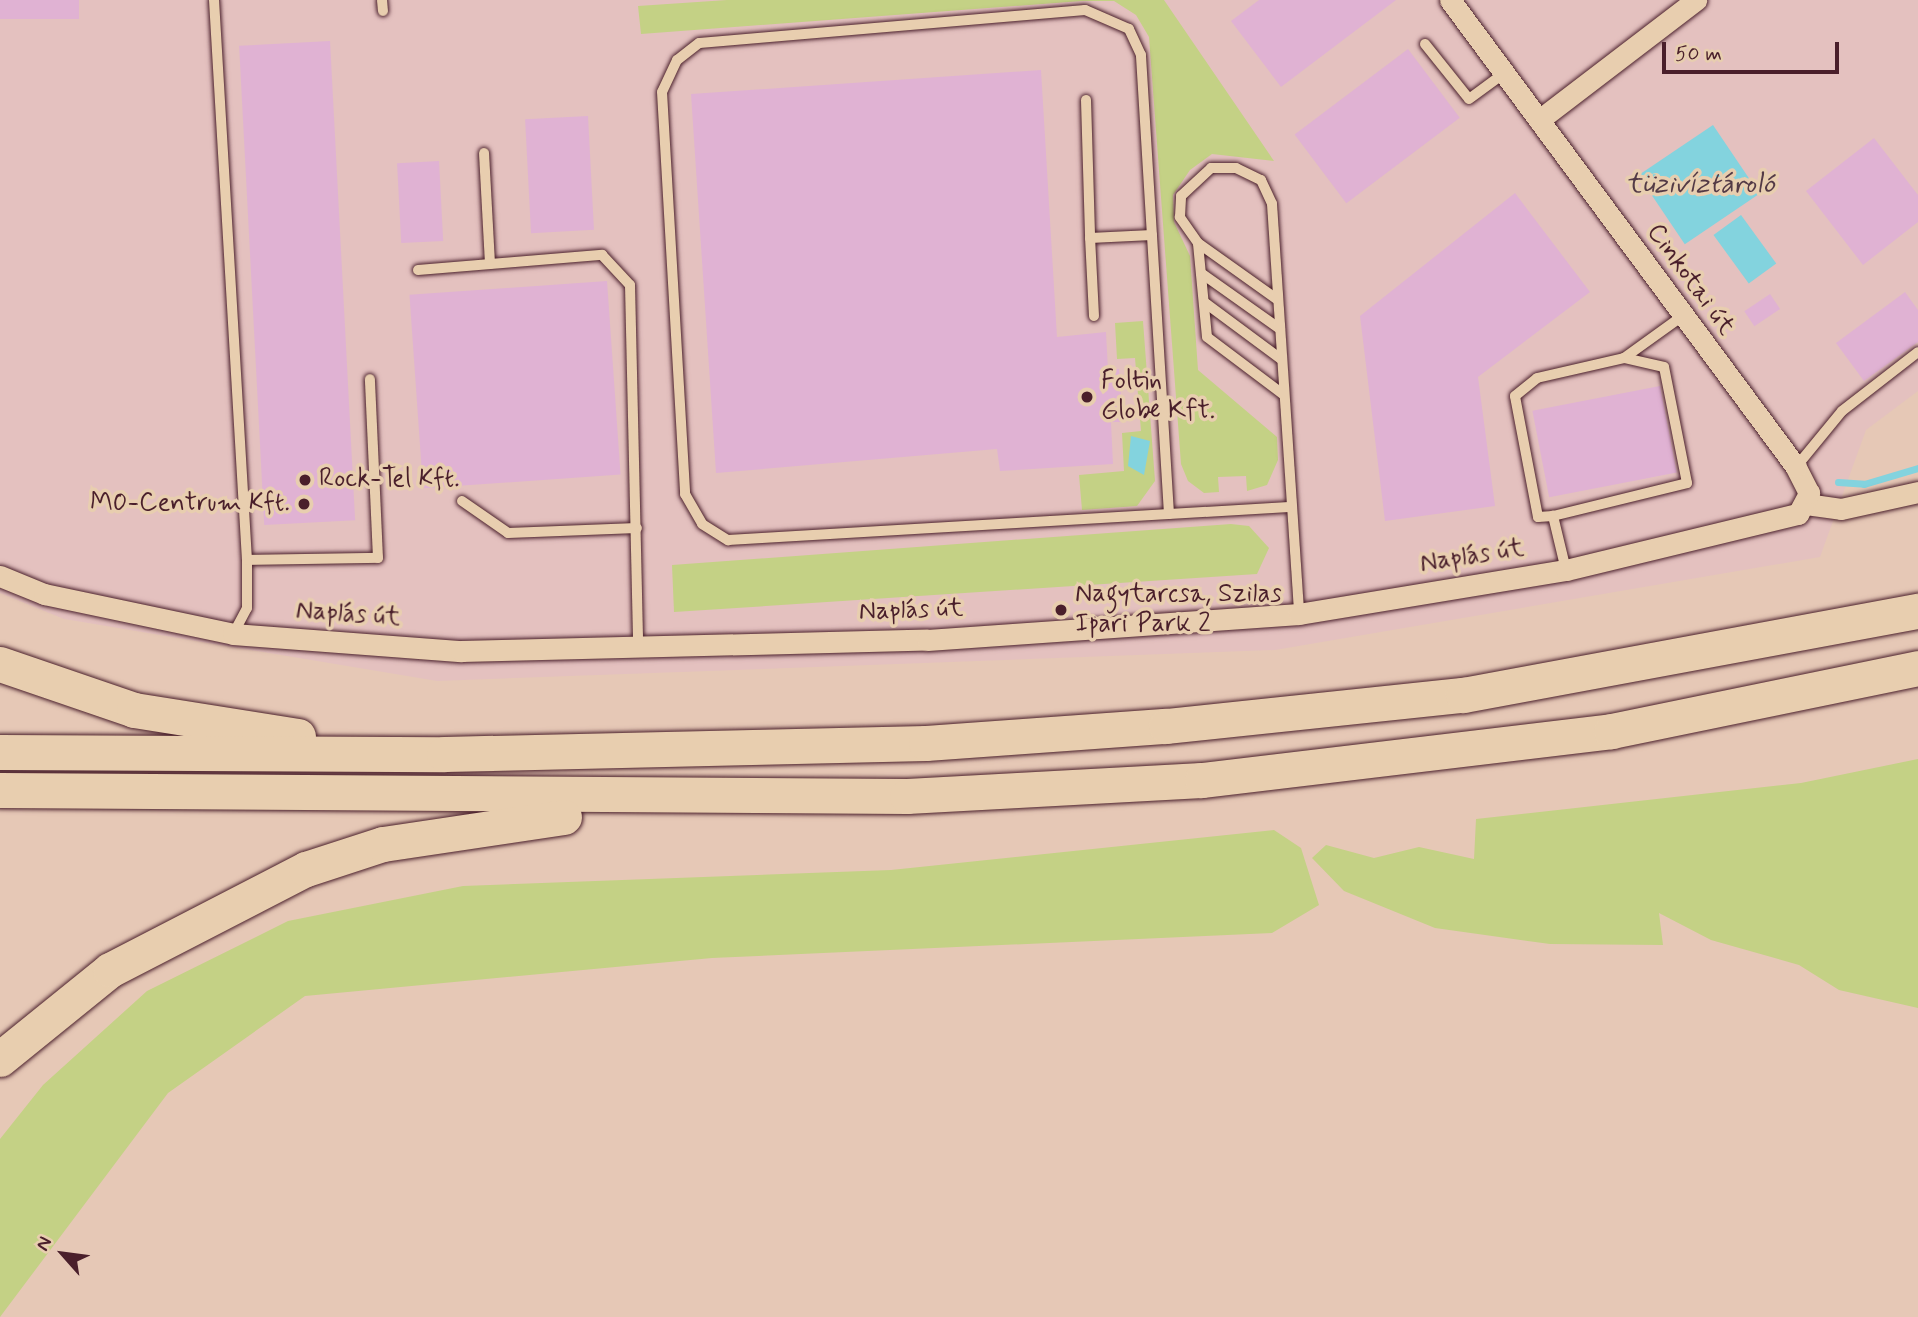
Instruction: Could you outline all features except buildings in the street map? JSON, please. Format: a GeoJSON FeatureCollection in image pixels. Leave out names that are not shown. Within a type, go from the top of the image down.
{"type":"FeatureCollection","features":[{"type":"Feature","properties":{"kind":"highway"},"geometry":{"type":"LineString","coordinates":[[0,752],[393,752],[926,743],[1312,713],[1622,670],[1918,611]]}},
{"type":"Feature","properties":{"kind":"highway"},"geometry":{"type":"LineString","coordinates":[[0,664],[134,710],[393,752]]}},
{"type":"Feature","properties":{"kind":"highway"},"geometry":{"type":"LineString","coordinates":[[0,790],[647,798],[907,796],[1202,780],[1611,731],[1918,668]]}},
{"type":"Feature","properties":{"kind":"highway"},"geometry":{"type":"LineString","coordinates":[[0,1059],[110,970],[306,869],[383,844],[583,815],[647,798]]}},
{"type":"Feature","properties":{"kind":"street","name":"Cinkotai út"},"geometry":{"type":"LineString","coordinates":[[1450,0],[1681,317],[1796,467],[1808,499]]}},
{"type":"Feature","properties":{"kind":"street"},"geometry":{"type":"LineString","coordinates":[[1539,120],[1696,0]]}},
{"type":"Feature","properties":{"kind":"street"},"geometry":{"type":"LineString","coordinates":[[1808,499],[1841,509],[1918,492]]}},
{"type":"Feature","properties":{"kind":"street","name":"Naplás út"},"geometry":{"type":"LineString","coordinates":[[0,576],[44,594],[233,634],[461,651],[927,640],[1299,614],[1566,570],[1697,542],[1798,514],[1808,499]]}},
{"type":"Feature","properties":{"kind":"lane"},"geometry":{"type":"LineString","coordinates":[[215,0],[247,560],[247,608],[233,634]]}},
{"type":"Feature","properties":{"kind":"lane"},"geometry":{"type":"LineString","coordinates":[[1169,514],[1141,55],[1129,29],[1108,16],[1084,10],[699,43],[677,60],[662,92],[685,494],[702,524],[728,541],[1289,507]]}},
{"type":"Feature","properties":{"kind":"lane"},"geometry":{"type":"LineString","coordinates":[[1425,44],[1469,99],[1503,74]]}},
{"type":"Feature","properties":{"kind":"lane"},"geometry":{"type":"LineString","coordinates":[[1086,100],[1094,316]]}},
{"type":"Feature","properties":{"kind":"lane"},"geometry":{"type":"LineString","coordinates":[[484,153],[490,264]]}},
{"type":"Feature","properties":{"kind":"lane"},"geometry":{"type":"LineString","coordinates":[[1278,300],[1198,243],[1180,217],[1181,196],[1195,179],[1211,168],[1236,169],[1261,180],[1272,204],[1284,395],[1289,507],[1299,614]]}},
{"type":"Feature","properties":{"kind":"lane"},"geometry":{"type":"LineString","coordinates":[[1090,238],[1152,235]]}},
{"type":"Feature","properties":{"kind":"lane"},"geometry":{"type":"LineString","coordinates":[[1198,243],[1207,337],[1284,395]]}},
{"type":"Feature","properties":{"kind":"lane"},"geometry":{"type":"LineString","coordinates":[[418,270],[602,255],[630,285],[638,648]]}},
{"type":"Feature","properties":{"kind":"lane"},"geometry":{"type":"LineString","coordinates":[[1201,273],[1280,329]]}},
{"type":"Feature","properties":{"kind":"lane"},"geometry":{"type":"LineString","coordinates":[[1204,302],[1282,360]]}},
{"type":"Feature","properties":{"kind":"lane"},"geometry":{"type":"LineString","coordinates":[[1624,358],[1664,368],[1687,483],[1553,516],[1538,517],[1515,396],[1537,379],[1624,358],[1681,317]]}},
{"type":"Feature","properties":{"kind":"lane"},"geometry":{"type":"LineString","coordinates":[[1796,467],[1843,411],[1918,352]]}},
{"type":"Feature","properties":{"kind":"lane"},"geometry":{"type":"LineString","coordinates":[[247,560],[377,558],[370,379]]}},
{"type":"Feature","properties":{"kind":"lane"},"geometry":{"type":"LineString","coordinates":[[461,501],[508,533],[637,528]]}},
{"type":"Feature","properties":{"kind":"lane"},"geometry":{"type":"LineString","coordinates":[[1553,516],[1566,570]]}},
{"type":"Feature","properties":{"kind":"shaded area"},"geometry":{"type":"Polygon","coordinates":[[[0,0],[1918,0],[1918,391],[1866,430],[1820,557],[1275,650],[437,681],[64,619],[0,593],[0,0]]]}},
{"type":"Feature","properties":{"kind":"green space"},"geometry":{"type":"Polygon","coordinates":[[[727,0],[1164,0],[1274,161],[1212,154],[1190,170],[1173,195],[1174,222],[1190,256],[1198,370],[1277,437],[1278,460],[1267,485],[1247,491],[1246,476],[1218,477],[1219,492],[1204,493],[1188,481],[1181,464],[1149,37],[1136,15],[1114,1],[1082,1],[641,34],[638,6],[727,0]]]}},
{"type":"Feature","properties":{"kind":"green space"},"geometry":{"type":"Polygon","coordinates":[[[1143,321],[1155,481],[1137,506],[1082,510],[1079,475],[1124,471],[1122,433],[1141,431],[1135,358],[1117,359],[1115,323],[1143,321]]]}},
{"type":"Feature","properties":{"kind":"green space"},"geometry":{"type":"Polygon","coordinates":[[[1231,524],[1249,526],[1269,548],[1257,574],[674,612],[672,565],[1231,524]]]}},
{"type":"Feature","properties":{"kind":"green space"},"geometry":{"type":"Polygon","coordinates":[[[1918,759],[1918,1008],[1839,990],[1799,965],[1711,940],[1659,913],[1663,945],[1550,944],[1435,928],[1344,891],[1312,858],[1326,845],[1374,858],[1419,847],[1474,859],[1476,819],[1801,783],[1918,759]]]}},
{"type":"Feature","properties":{"kind":"green space"},"geometry":{"type":"Polygon","coordinates":[[[1274,830],[1301,848],[1319,905],[1272,933],[712,958],[305,996],[168,1093],[0,1317],[0,1139],[43,1085],[147,991],[288,921],[463,886],[891,870],[1274,830]]]}},
{"type":"Feature","properties":{"kind":"water","name":"tüzivíztároló"},"geometry":{"type":"Polygon","coordinates":[[[1713,125],[1759,194],[1685,244],[1638,175],[1713,125]]]}},
{"type":"Feature","properties":{"kind":"water","name":"tüzivíztároló"},"geometry":{"type":"Polygon","coordinates":[[[1741,215],[1776,264],[1749,284],[1713,235],[1741,215]]]}},
{"type":"Feature","properties":{"kind":"water"},"geometry":{"type":"Polygon","coordinates":[[[1131,436],[1150,441],[1144,475],[1128,466],[1131,436]]]}},
{"type":"Feature","properties":{"kind":"waterway"},"geometry":{"type":"LineString","coordinates":[[1838,482],[1864,484],[1918,468]]}},
{"type":"Feature","properties":{"kind":"place","name":"Foltin Globe Kft."},"geometry":{"type":"Point","coordinates":[1087,397]}},
{"type":"Feature","properties":{"kind":"place","name":"Rock-Tel Kft."},"geometry":{"type":"Point","coordinates":[305,480]}},
{"type":"Feature","properties":{"kind":"place","name":"M0-Centrum Kft."},"geometry":{"type":"Point","coordinates":[304,504]}},
{"type":"Feature","properties":{"kind":"place","name":"Nagytarcsa, Szilas Ipari Park 2"},"geometry":{"type":"Point","coordinates":[1061,610]}}]}
